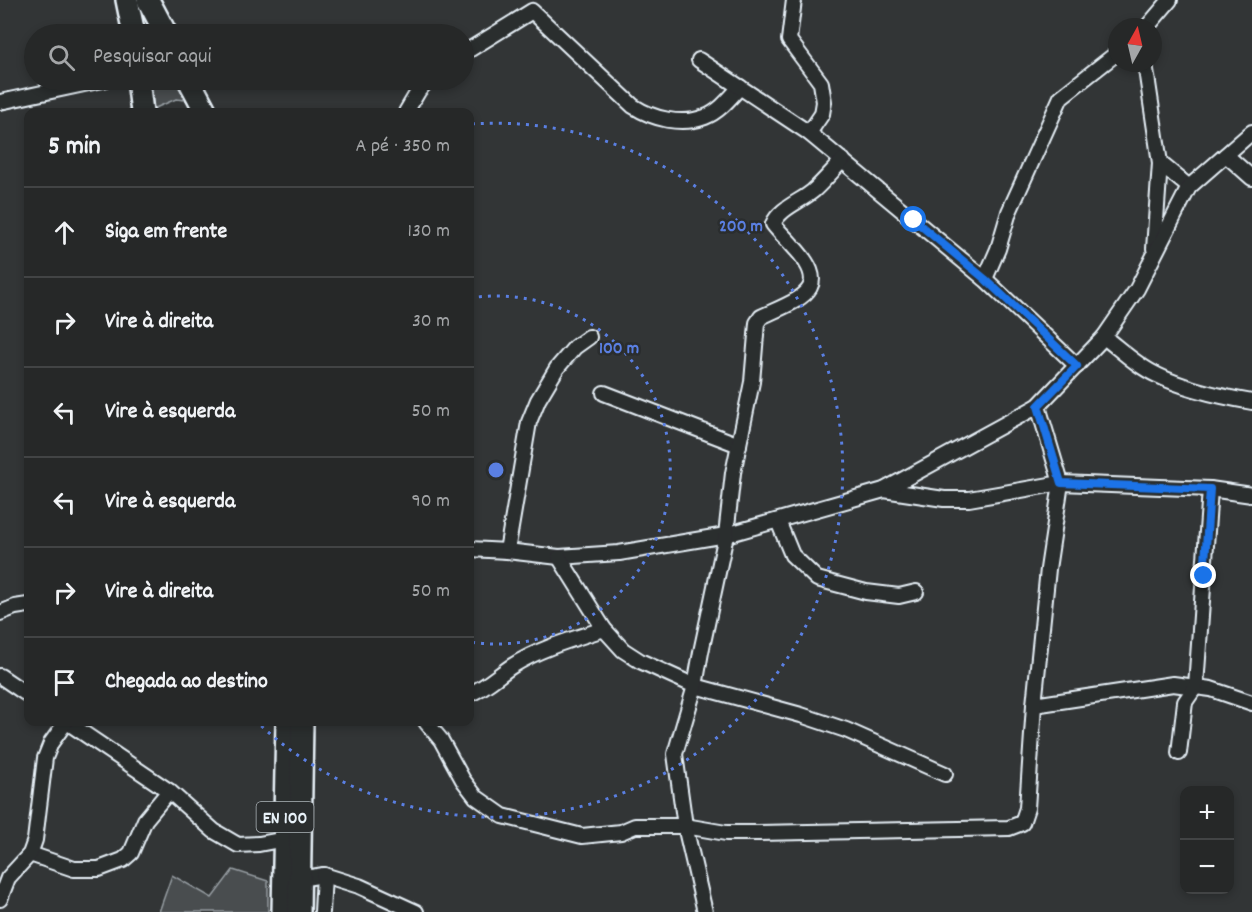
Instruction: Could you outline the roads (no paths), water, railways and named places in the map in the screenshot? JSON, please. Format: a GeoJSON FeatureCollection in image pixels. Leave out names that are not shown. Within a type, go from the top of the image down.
{"type":"FeatureCollection","features":[{"type":"Feature","properties":{"kind":"main road"},"geometry":{"type":"LineString","coordinates":[[127,0],[132,24]]}},
{"type":"Feature","properties":{"kind":"main road"},"geometry":{"type":"LineString","coordinates":[[148,0],[161,24]]}},
{"type":"Feature","properties":{"kind":"main road"},"geometry":{"type":"LineString","coordinates":[[139,90],[142,108]]}},
{"type":"Feature","properties":{"kind":"main road"},"geometry":{"type":"LineString","coordinates":[[194,90],[204,108]]}},
{"type":"Feature","properties":{"kind":"main road","name":"EN 100"},"geometry":{"type":"LineString","coordinates":[[283,912],[286,726]]}},
{"type":"Feature","properties":{"kind":"main road","name":"EN 100"},"geometry":{"type":"LineString","coordinates":[[299,912],[302,726]]}},
{"type":"Feature","properties":{"kind":"street"},"geometry":{"type":"LineString","coordinates":[[794,0],[789,40],[821,83],[824,102],[822,114],[809,133]]}},
{"type":"Feature","properties":{"kind":"street"},"geometry":{"type":"LineString","coordinates":[[1155,18],[1170,0]]}},
{"type":"Feature","properties":{"kind":"street"},"geometry":{"type":"LineString","coordinates":[[474,47],[532,11],[633,106],[646,114],[676,121],[706,117],[740,87]]}},
{"type":"Feature","properties":{"kind":"street"},"geometry":{"type":"LineString","coordinates":[[985,279],[998,249],[1009,212],[1061,97],[1108,59]]}},
{"type":"Feature","properties":{"kind":"street"},"geometry":{"type":"LineString","coordinates":[[699,60],[809,133],[843,160],[985,279],[1077,366]]}},
{"type":"Feature","properties":{"kind":"street"},"geometry":{"type":"LineString","coordinates":[[1146,72],[1160,163],[1154,258]]}},
{"type":"Feature","properties":{"kind":"street"},"geometry":{"type":"LineString","coordinates":[[0,102],[56,90]]}},
{"type":"Feature","properties":{"kind":"street"},"geometry":{"type":"LineString","coordinates":[[408,108],[419,90]]}},
{"type":"Feature","properties":{"kind":"street"},"geometry":{"type":"LineString","coordinates":[[474,549],[560,557],[619,554],[726,535],[884,490],[1038,406],[1104,337],[1137,289],[1189,187],[1252,132]]}},
{"type":"Feature","properties":{"kind":"street"},"geometry":{"type":"LineString","coordinates":[[1226,155],[1252,178]]}},
{"type":"Feature","properties":{"kind":"street"},"geometry":{"type":"LineString","coordinates":[[705,912],[686,826],[675,754],[695,686],[726,535],[733,473],[752,382],[757,323],[760,317],[798,299],[809,288],[813,279],[812,269],[773,224],[784,210],[813,191],[843,160]]}},
{"type":"Feature","properties":{"kind":"street"},"geometry":{"type":"LineString","coordinates":[[1160,163],[1189,187]]}},
{"type":"Feature","properties":{"kind":"street"},"geometry":{"type":"LineString","coordinates":[[507,551],[529,422],[533,411],[557,368],[575,347],[589,337]]}},
{"type":"Feature","properties":{"kind":"street"},"geometry":{"type":"LineString","coordinates":[[1104,337],[1139,365],[1158,376],[1216,394],[1252,402]]}},
{"type":"Feature","properties":{"kind":"street"},"geometry":{"type":"LineString","coordinates":[[604,393],[739,445]]}},
{"type":"Feature","properties":{"kind":"street"},"geometry":{"type":"LineString","coordinates":[[429,726],[476,797],[503,816],[582,836],[608,835],[635,826],[686,826],[726,833],[758,834],[1009,828],[1022,823],[1027,808],[1034,705],[1048,569],[1061,483],[1038,406]]}},
{"type":"Feature","properties":{"kind":"street"},"geometry":{"type":"LineString","coordinates":[[884,490],[944,499],[969,499],[1061,483],[1210,489],[1252,495]]}},
{"type":"Feature","properties":{"kind":"street"},"geometry":{"type":"LineString","coordinates":[[1179,753],[1185,702],[1196,686],[1210,489]]}},
{"type":"Feature","properties":{"kind":"street"},"geometry":{"type":"LineString","coordinates":[[778,520],[792,555],[817,579],[866,592],[899,596],[916,592]]}},
{"type":"Feature","properties":{"kind":"street"},"geometry":{"type":"LineString","coordinates":[[560,557],[604,629],[623,650],[640,661],[695,686],[801,715],[846,730],[945,774]]}},
{"type":"Feature","properties":{"kind":"street"},"geometry":{"type":"LineString","coordinates":[[0,613],[24,606]]}},
{"type":"Feature","properties":{"kind":"street"},"geometry":{"type":"LineString","coordinates":[[474,692],[497,679],[511,666],[538,652],[604,629]]}},
{"type":"Feature","properties":{"kind":"street"},"geometry":{"type":"LineString","coordinates":[[0,676],[24,692]]}},
{"type":"Feature","properties":{"kind":"street"},"geometry":{"type":"LineString","coordinates":[[1034,705],[1161,684],[1196,686],[1252,703]]}},
{"type":"Feature","properties":{"kind":"street"},"geometry":{"type":"LineString","coordinates":[[0,898],[4,878],[30,854],[45,758],[51,743],[64,726]]}},
{"type":"Feature","properties":{"kind":"street"},"geometry":{"type":"LineString","coordinates":[[73,726],[169,791],[214,831],[238,845],[259,844],[285,838]]}},
{"type":"Feature","properties":{"kind":"street"},"geometry":{"type":"LineString","coordinates":[[30,854],[74,869],[99,869],[123,860],[131,853],[145,820],[169,791]]}},
{"type":"Feature","properties":{"kind":"street"},"geometry":{"type":"LineString","coordinates":[[299,879],[324,875],[359,886],[416,912]]}},
{"type":"Feature","properties":{"kind":"street"},"geometry":{"type":"LineString","coordinates":[[322,912],[324,875]]}}]}
